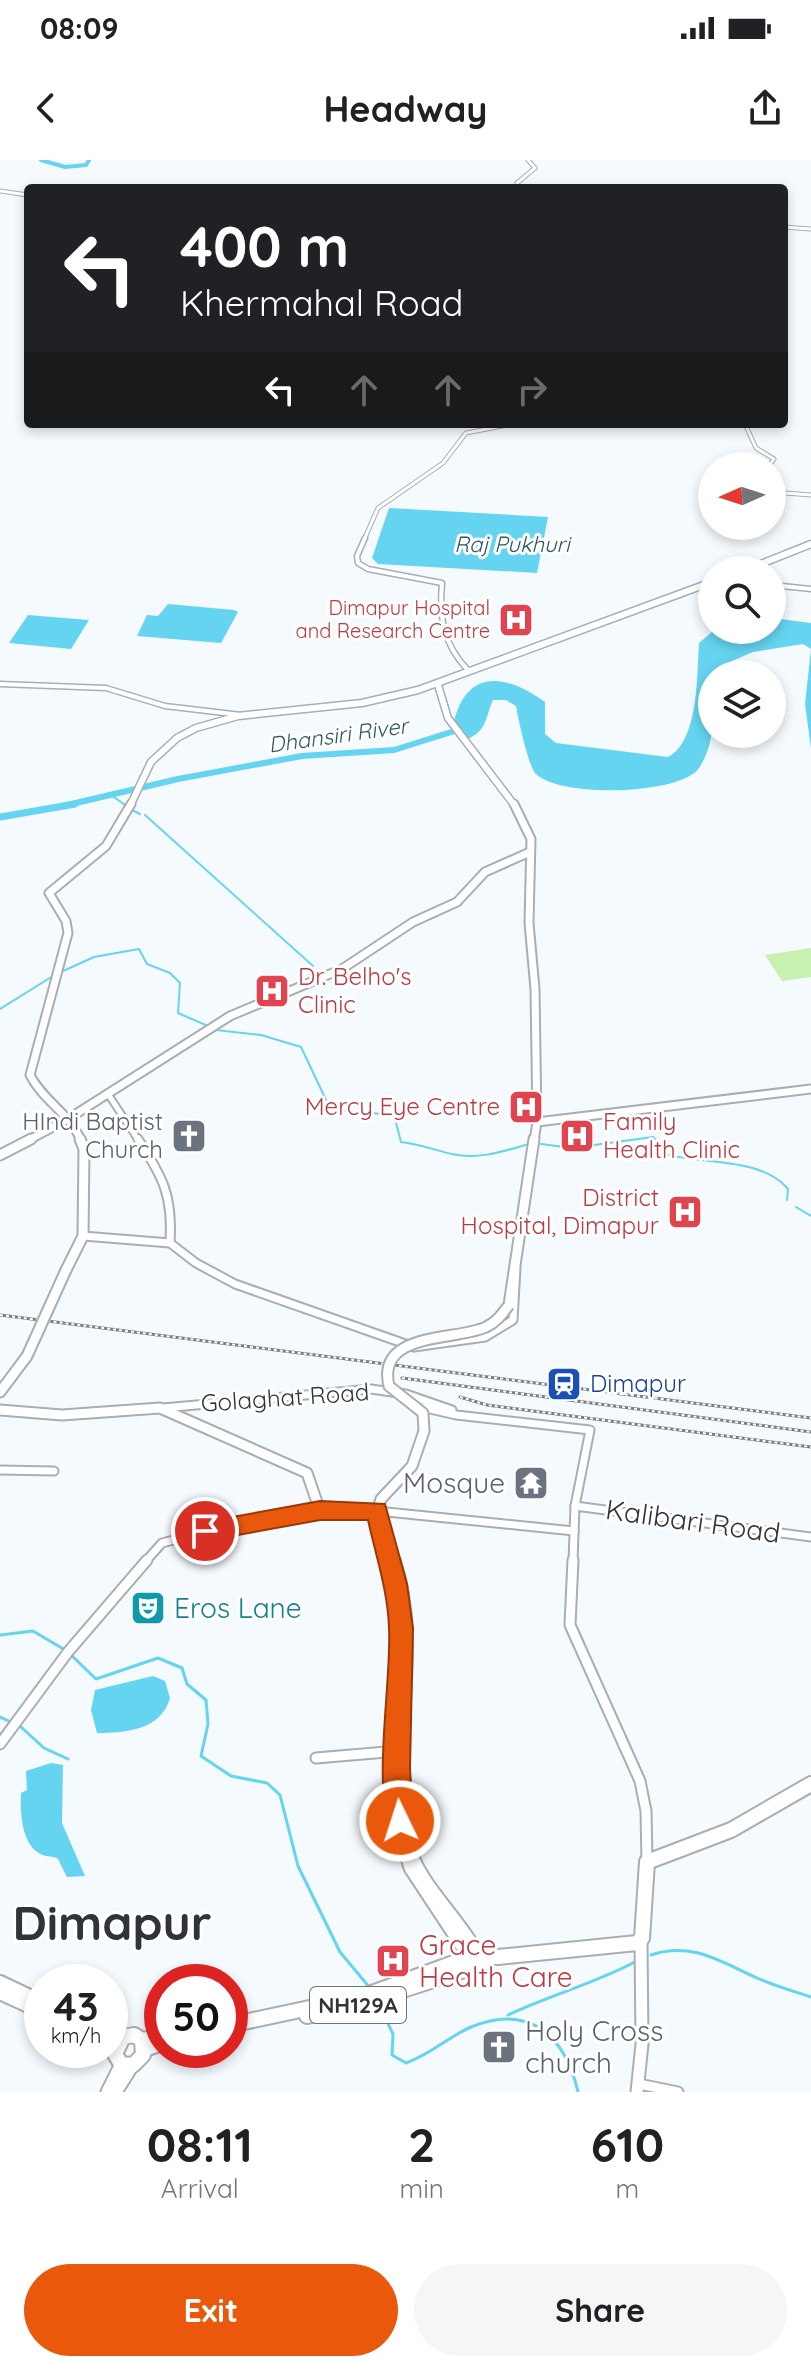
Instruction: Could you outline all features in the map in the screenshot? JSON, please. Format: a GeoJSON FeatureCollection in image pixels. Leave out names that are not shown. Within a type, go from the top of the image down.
{"type":"FeatureCollection","features":[{"type":"Feature","properties":{"kind":"highway"},"geometry":{"type":"LineString","coordinates":[[641,1941],[647,1862],[745,1823],[811,1784]]}},
{"type":"Feature","properties":{"kind":"highway","name":"NH129A"},"geometry":{"type":"LineString","coordinates":[[248,2025],[350,2007],[479,1960],[641,1941]]}},
{"type":"Feature","properties":{"kind":"highway"},"geometry":{"type":"LineString","coordinates":[[0,1983],[24,1994]]}},
{"type":"Feature","properties":{"kind":"highway"},"geometry":{"type":"LineString","coordinates":[[0,1992],[24,2003]]}},
{"type":"Feature","properties":{"kind":"highway"},"geometry":{"type":"LineString","coordinates":[[128,2037],[134,2035],[144,2044],[128,2064]]}},
{"type":"Feature","properties":{"kind":"main road"},"geometry":{"type":"LineString","coordinates":[[784,556],[811,545]]}},
{"type":"Feature","properties":{"kind":"main road"},"geometry":{"type":"LineString","coordinates":[[439,686],[467,669],[698,588]]}},
{"type":"Feature","properties":{"kind":"main road"},"geometry":{"type":"LineString","coordinates":[[0,1392],[27,1356],[83,1236],[84,1149],[79,1133],[39,1093],[30,1075],[68,933],[66,921],[49,893],[58,882],[94,858],[123,821],[140,777],[169,744],[201,727],[242,715],[337,708],[439,686],[698,588]]}},
{"type":"Feature","properties":{"kind":"main road"},"geometry":{"type":"LineString","coordinates":[[439,686],[449,720],[521,813],[531,839],[537,1122],[509,1305],[490,1326],[412,1342],[399,1351],[388,1368],[388,1384],[396,1394],[416,1406],[425,1418],[424,1431],[412,1466],[381,1499],[377,1511],[401,1628],[398,1751],[402,1844],[410,1868],[479,1960]]}},
{"type":"Feature","properties":{"kind":"main road"},"geometry":{"type":"LineString","coordinates":[[0,1155],[68,1119],[230,1016],[342,969],[413,922],[457,902],[485,872],[530,852]]}},
{"type":"Feature","properties":{"kind":"main road"},"geometry":{"type":"LineString","coordinates":[[511,861],[530,863]]}},
{"type":"Feature","properties":{"kind":"main road"},"geometry":{"type":"LineString","coordinates":[[537,1122],[811,1089]]}},
{"type":"Feature","properties":{"kind":"main road"},"geometry":{"type":"LineString","coordinates":[[160,1408],[266,1452],[307,1473],[320,1511],[377,1511]]}},
{"type":"Feature","properties":{"kind":"main road","name":"Golaghat Road"},"geometry":{"type":"LineString","coordinates":[[0,1410],[62,1415],[160,1408]]}},
{"type":"Feature","properties":{"kind":"main road"},"geometry":{"type":"LineString","coordinates":[[386,1545],[402,1584],[407,1632],[403,1794],[408,1843],[425,1878],[467,1932],[479,1960]]}},
{"type":"Feature","properties":{"kind":"main road"},"geometry":{"type":"LineString","coordinates":[[637,2088],[642,2044],[641,1941]]}},
{"type":"Feature","properties":{"kind":"main road"},"geometry":{"type":"LineString","coordinates":[[107,2092],[125,2068]]}},
{"type":"Feature","properties":{"kind":"main road"},"geometry":{"type":"LineString","coordinates":[[116,2092],[126,2068]]}},
{"type":"Feature","properties":{"kind":"street"},"geometry":{"type":"LineString","coordinates":[[517,184],[535,168],[528,160]]}},
{"type":"Feature","properties":{"kind":"street"},"geometry":{"type":"LineString","coordinates":[[0,191],[24,194]]}},
{"type":"Feature","properties":{"kind":"street"},"geometry":{"type":"LineString","coordinates":[[788,227],[811,229]]}},
{"type":"Feature","properties":{"kind":"street"},"geometry":{"type":"LineString","coordinates":[[467,669],[447,644],[440,600],[442,583],[368,569],[358,563],[357,556],[378,508],[443,463],[454,453],[455,444],[462,435],[495,428]]}},
{"type":"Feature","properties":{"kind":"street"},"geometry":{"type":"LineString","coordinates":[[746,428],[756,448],[763,452]]}},
{"type":"Feature","properties":{"kind":"street"},"geometry":{"type":"LineString","coordinates":[[786,493],[811,495]]}},
{"type":"Feature","properties":{"kind":"street"},"geometry":{"type":"LineString","coordinates":[[786,586],[811,589]]}},
{"type":"Feature","properties":{"kind":"street"},"geometry":{"type":"LineString","coordinates":[[0,684],[106,688],[165,706],[242,715]]}},
{"type":"Feature","properties":{"kind":"street"},"geometry":{"type":"LineString","coordinates":[[108,1094],[162,1175],[172,1210],[170,1243]]}},
{"type":"Feature","properties":{"kind":"street"},"geometry":{"type":"LineString","coordinates":[[83,1236],[170,1243],[207,1270],[244,1288],[411,1346],[497,1333],[513,1320],[519,1277],[515,1263]]}},
{"type":"Feature","properties":{"kind":"street"},"geometry":{"type":"LineString","coordinates":[[497,1333],[515,1263]]}},
{"type":"Feature","properties":{"kind":"street","name":"Golaghat Road"},"geometry":{"type":"LineString","coordinates":[[160,1408],[371,1389],[406,1394],[457,1412],[567,1426]]}},
{"type":"Feature","properties":{"kind":"street"},"geometry":{"type":"LineString","coordinates":[[416,1406],[456,1415],[590,1430],[575,1506],[570,1625],[640,1781],[646,1811],[647,1862]]}},
{"type":"Feature","properties":{"kind":"street"},"geometry":{"type":"LineString","coordinates":[[0,1470],[54,1471]]}},
{"type":"Feature","properties":{"kind":"street","name":"Kalibari Road"},"geometry":{"type":"LineString","coordinates":[[575,1506],[811,1537]]}},
{"type":"Feature","properties":{"kind":"street"},"geometry":{"type":"LineString","coordinates":[[0,1744],[68,1652],[162,1543],[212,1530],[320,1511]]}},
{"type":"Feature","properties":{"kind":"street"},"geometry":{"type":"LineString","coordinates":[[377,1511],[574,1531]]}},
{"type":"Feature","properties":{"kind":"street"},"geometry":{"type":"LineString","coordinates":[[316,1758],[398,1751]]}},
{"type":"Feature","properties":{"kind":"street"},"geometry":{"type":"LineString","coordinates":[[637,2088],[678,2092]]}},
{"type":"Feature","properties":{"kind":"green space"},"geometry":{"type":"Polygon","coordinates":[[[811,948],[811,977],[782,981],[765,955],[811,948]]]}},
{"type":"Feature","properties":{"kind":"water","name":"Raj Pukhuri"},"geometry":{"type":"Polygon","coordinates":[[[389,508],[548,517],[537,573],[378,564],[372,558],[389,508]]]}},
{"type":"Feature","properties":{"kind":"water"},"geometry":{"type":"Polygon","coordinates":[[[168,604],[238,612],[221,643],[137,636],[147,615],[158,616],[168,604]]]}},
{"type":"Feature","properties":{"kind":"water"},"geometry":{"type":"Polygon","coordinates":[[[28,615],[89,620],[71,649],[9,643],[28,615]]]}},
{"type":"Feature","properties":{"kind":"water","name":"Dhansiri River"},"geometry":{"type":"Polygon","coordinates":[[[786,620],[811,623],[811,649],[803,644],[753,652],[734,660],[698,660],[698,748],[708,748],[699,768],[688,777],[669,784],[594,790],[549,782],[533,770],[516,706],[506,700],[493,700],[482,728],[467,739],[454,722],[468,692],[479,684],[503,682],[517,686],[545,702],[545,734],[556,743],[668,757],[686,737],[696,688],[699,644],[786,644],[786,620]]]}},
{"type":"Feature","properties":{"kind":"water"},"geometry":{"type":"Polygon","coordinates":[[[811,649],[811,748],[805,704],[811,649]]]}},
{"type":"Feature","properties":{"kind":"water"},"geometry":{"type":"Polygon","coordinates":[[[153,1676],[165,1681],[170,1698],[159,1717],[141,1728],[97,1733],[91,1710],[95,1690],[153,1676]]]}},
{"type":"Feature","properties":{"kind":"water"},"geometry":{"type":"Polygon","coordinates":[[[51,1763],[63,1765],[62,1823],[85,1876],[67,1877],[58,1859],[46,1856],[31,1846],[24,1829],[21,1793],[27,1790],[26,1771],[51,1763]]]}},
{"type":"Feature","properties":{"kind":"waterway"},"geometry":{"type":"LineString","coordinates":[[41,160],[65,167],[86,165],[89,160]]}},
{"type":"Feature","properties":{"kind":"waterway","name":"Dhansiri River"},"geometry":{"type":"LineString","coordinates":[[63,806],[178,779],[302,756],[394,750],[464,728]]}},
{"type":"Feature","properties":{"kind":"waterway"},"geometry":{"type":"LineString","coordinates":[[114,797],[125,805]]}},
{"type":"Feature","properties":{"kind":"waterway","name":"Dhansiri River"},"geometry":{"type":"LineString","coordinates":[[0,817],[75,804]]}},
{"type":"Feature","properties":{"kind":"waterway"},"geometry":{"type":"LineString","coordinates":[[130,809],[140,814]]}},
{"type":"Feature","properties":{"kind":"waterway"},"geometry":{"type":"LineString","coordinates":[[145,815],[313,966]]}},
{"type":"Feature","properties":{"kind":"waterway"},"geometry":{"type":"LineString","coordinates":[[63,971],[94,957],[139,949],[147,964],[170,973],[180,983],[178,1013],[208,1026]]}},
{"type":"Feature","properties":{"kind":"waterway"},"geometry":{"type":"LineString","coordinates":[[0,1009],[53,976]]}},
{"type":"Feature","properties":{"kind":"waterway"},"geometry":{"type":"LineString","coordinates":[[216,1030],[261,1035],[301,1047],[328,1104],[346,1111],[394,1115],[401,1142],[472,1156],[529,1144]]}},
{"type":"Feature","properties":{"kind":"waterway"},"geometry":{"type":"LineString","coordinates":[[541,1144],[572,1148],[653,1137],[657,1141],[656,1151],[671,1156],[744,1166],[776,1178],[788,1189],[787,1200]]}},
{"type":"Feature","properties":{"kind":"waterway"},"geometry":{"type":"LineString","coordinates":[[796,1207],[811,1216]]}},
{"type":"Feature","properties":{"kind":"waterway"},"geometry":{"type":"LineString","coordinates":[[0,1635],[33,1631],[65,1650]]}},
{"type":"Feature","properties":{"kind":"waterway"},"geometry":{"type":"LineString","coordinates":[[70,1654],[96,1679],[158,1658],[182,1668],[187,1684],[206,1700],[208,1724],[201,1756],[231,1776],[267,1783],[280,1795],[298,1866],[340,1952],[370,1988]]}},
{"type":"Feature","properties":{"kind":"waterway"},"geometry":{"type":"LineString","coordinates":[[0,1717],[11,1722]]}},
{"type":"Feature","properties":{"kind":"waterway"},"geometry":{"type":"LineString","coordinates":[[21,1727],[44,1748],[68,1759]]}},
{"type":"Feature","properties":{"kind":"waterway"},"geometry":{"type":"LineString","coordinates":[[651,1955],[680,1950],[706,1955],[764,1981],[811,1997]]}},
{"type":"Feature","properties":{"kind":"waterway"},"geometry":{"type":"LineString","coordinates":[[508,2015],[635,1962]]}},
{"type":"Feature","properties":{"kind":"waterway"},"geometry":{"type":"LineString","coordinates":[[379,2005],[393,2034],[392,2055],[406,2063],[471,2027],[511,2019],[527,2022],[554,2040],[572,2072],[578,2092]]}},
{"type":"Feature","properties":{"kind":"railway"},"geometry":{"type":"LineString","coordinates":[[0,1315],[811,1418]]}},
{"type":"Feature","properties":{"kind":"railway"},"geometry":{"type":"LineString","coordinates":[[402,1378],[811,1432]]}},
{"type":"Feature","properties":{"kind":"railway"},"geometry":{"type":"LineString","coordinates":[[460,1397],[487,1405],[811,1447]]}},
{"type":"Feature","properties":{"kind":"place","name":"Dimapur Hospital and Research Centre"},"geometry":{"type":"Point","coordinates":[516,620]}},
{"type":"Feature","properties":{"kind":"place","name":"Dr. Belho's Clinic"},"geometry":{"type":"Point","coordinates":[272,991]}},
{"type":"Feature","properties":{"kind":"place","name":"Mercy Eye Centre"},"geometry":{"type":"Point","coordinates":[526,1107]}},
{"type":"Feature","properties":{"kind":"place","name":"HIndi Baptist Church"},"geometry":{"type":"Point","coordinates":[189,1136]}},
{"type":"Feature","properties":{"kind":"place","name":"Family Health Clinic"},"geometry":{"type":"Point","coordinates":[577,1136]}},
{"type":"Feature","properties":{"kind":"place","name":"District Hospital, Dimapur"},"geometry":{"type":"Point","coordinates":[685,1212]}},
{"type":"Feature","properties":{"kind":"place","name":"Dimapur"},"geometry":{"type":"Point","coordinates":[564,1384]}},
{"type":"Feature","properties":{"kind":"place","name":"Mosque"},"geometry":{"type":"Point","coordinates":[531,1483]}},
{"type":"Feature","properties":{"kind":"place","name":"Eros Lane"},"geometry":{"type":"Point","coordinates":[148,1608]}},
{"type":"Feature","properties":{"kind":"place","name":"Grace Health Care"},"geometry":{"type":"Point","coordinates":[393,1961]}},
{"type":"Feature","properties":{"kind":"place","name":"Holy Cross church"},"geometry":{"type":"Point","coordinates":[499,2047]}},
{"type":"Feature","properties":{"kind":"district","name":"Dimapur"},"geometry":{"type":"Point","coordinates":[112,1923]}},
{"type":"Feature","properties":{"kind":"route"},"geometry":{"type":"LineString","coordinates":[[205,1531],[320,1511],[377,1511],[395,1584],[401,1628],[397,1768],[400,1821]]}}]}
